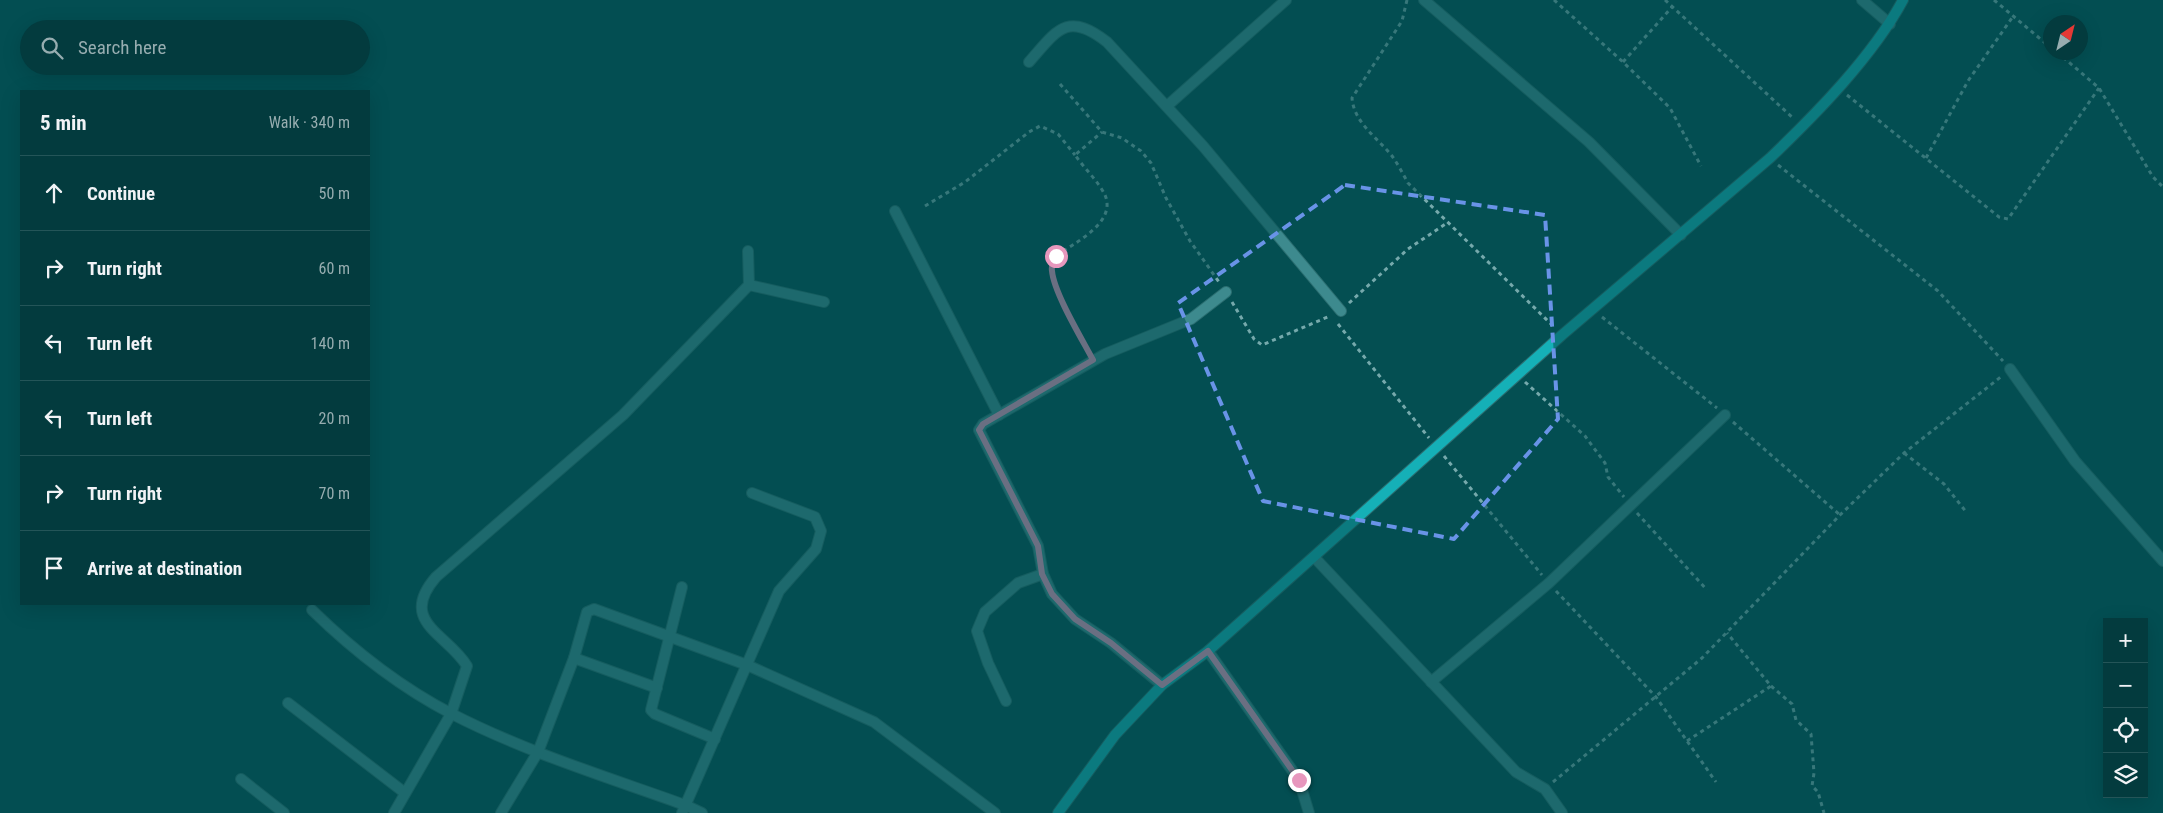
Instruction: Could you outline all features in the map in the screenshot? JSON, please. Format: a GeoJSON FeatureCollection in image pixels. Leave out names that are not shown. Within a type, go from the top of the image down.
{"type":"FeatureCollection","features":[{"type":"Feature","properties":{"kind":"main road"},"geometry":{"type":"LineString","coordinates":[[1058,813],[1115,735],[1162,685],[1208,651],[1562,335],[1770,158],[1838,88],[1890,24],[1903,0]]}},
{"type":"Feature","properties":{"kind":"street"},"geometry":{"type":"LineString","coordinates":[[1167,106],[1286,0]]}},
{"type":"Feature","properties":{"kind":"street"},"geometry":{"type":"LineString","coordinates":[[1424,0],[1589,142],[1681,235]]}},
{"type":"Feature","properties":{"kind":"street"},"geometry":{"type":"LineString","coordinates":[[1862,0],[1890,24]]}},
{"type":"Feature","properties":{"kind":"street"},"geometry":{"type":"LineString","coordinates":[[1029,62],[1049,39],[1066,27],[1080,26],[1091,29],[1107,42],[1203,146],[1336,313]]}},
{"type":"Feature","properties":{"kind":"street"},"geometry":{"type":"LineString","coordinates":[[895,211],[1000,415]]}},
{"type":"Feature","properties":{"kind":"street"},"geometry":{"type":"LineString","coordinates":[[394,813],[451,714],[467,666],[461,657],[434,634],[426,621],[421,606],[424,590],[436,577],[623,414],[749,285],[748,252]]}},
{"type":"Feature","properties":{"kind":"street"},"geometry":{"type":"LineString","coordinates":[[749,285],[824,302]]}},
{"type":"Feature","properties":{"kind":"street"},"geometry":{"type":"LineString","coordinates":[[1162,685],[1111,643],[1075,619],[1052,594],[1042,574],[1038,546],[979,430],[983,424],[1093,360],[1191,319],[1226,292]]}},
{"type":"Feature","properties":{"kind":"street"},"geometry":{"type":"LineString","coordinates":[[2010,369],[2075,461],[2163,561]]}},
{"type":"Feature","properties":{"kind":"street"},"geometry":{"type":"LineString","coordinates":[[1432,682],[1549,583],[1725,415]]}},
{"type":"Feature","properties":{"kind":"street"},"geometry":{"type":"LineString","coordinates":[[684,809],[779,592],[816,549],[821,531],[815,517],[752,492]]}},
{"type":"Feature","properties":{"kind":"street"},"geometry":{"type":"LineString","coordinates":[[1314,557],[1516,772],[1545,789],[1562,813]]}},
{"type":"Feature","properties":{"kind":"street"},"geometry":{"type":"LineString","coordinates":[[1006,701],[988,663],[977,631],[985,612],[1018,583],[1042,574]]}},
{"type":"Feature","properties":{"kind":"street"},"geometry":{"type":"LineString","coordinates":[[682,587],[651,710],[655,714],[715,739]]}},
{"type":"Feature","properties":{"kind":"street"},"geometry":{"type":"LineString","coordinates":[[501,813],[538,752],[590,610],[594,609],[747,665],[874,722],[996,813]]}},
{"type":"Feature","properties":{"kind":"street"},"geometry":{"type":"LineString","coordinates":[[312,610],[346,643],[386,674],[451,714],[538,752],[684,809],[702,813]]}},
{"type":"Feature","properties":{"kind":"street"},"geometry":{"type":"LineString","coordinates":[[1208,651],[1299,780],[1309,813]]}},
{"type":"Feature","properties":{"kind":"street"},"geometry":{"type":"LineString","coordinates":[[574,658],[657,688]]}},
{"type":"Feature","properties":{"kind":"street"},"geometry":{"type":"LineString","coordinates":[[288,703],[405,793]]}},
{"type":"Feature","properties":{"kind":"street"},"geometry":{"type":"LineString","coordinates":[[241,779],[284,813]]}},
{"type":"Feature","properties":{"kind":"path"},"geometry":{"type":"LineString","coordinates":[[1407,0],[1402,21],[1352,98],[1353,108],[1364,125],[1392,156],[1408,183],[1562,335]]}},
{"type":"Feature","properties":{"kind":"path"},"geometry":{"type":"LineString","coordinates":[[1554,0],[1623,62],[1670,108],[1701,166]]}},
{"type":"Feature","properties":{"kind":"path"},"geometry":{"type":"LineString","coordinates":[[1664,0],[1802,127]]}},
{"type":"Feature","properties":{"kind":"path"},"geometry":{"type":"LineString","coordinates":[[1994,0],[2043,41]]}},
{"type":"Feature","properties":{"kind":"path"},"geometry":{"type":"LineString","coordinates":[[1623,62],[1672,7]]}},
{"type":"Feature","properties":{"kind":"path"},"geometry":{"type":"LineString","coordinates":[[1926,158],[1968,81],[2014,15]]}},
{"type":"Feature","properties":{"kind":"path"},"geometry":{"type":"LineString","coordinates":[[2066,60],[2099,88],[2153,177],[2163,187]]}},
{"type":"Feature","properties":{"kind":"path"},"geometry":{"type":"LineString","coordinates":[[1060,84],[1102,132],[1122,138],[1141,150],[1151,163],[1166,198],[1190,241],[1226,292],[1254,339],[1262,345],[1336,313],[1408,249],[1447,222]]}},
{"type":"Feature","properties":{"kind":"path"},"geometry":{"type":"LineString","coordinates":[[1838,88],[1999,217],[2008,219],[2099,88]]}},
{"type":"Feature","properties":{"kind":"path"},"geometry":{"type":"LineString","coordinates":[[925,206],[965,182],[1029,132],[1040,126],[1058,134],[1104,194],[1108,206],[1106,215],[1098,225],[1056,256],[1052,262],[1051,270],[1057,289],[1093,360]]}},
{"type":"Feature","properties":{"kind":"path"},"geometry":{"type":"LineString","coordinates":[[1074,155],[1102,132]]}},
{"type":"Feature","properties":{"kind":"path"},"geometry":{"type":"LineString","coordinates":[[1545,789],[1702,658],[1840,515],[1904,453],[2010,369],[1938,291],[1770,158]]}},
{"type":"Feature","properties":{"kind":"path"},"geometry":{"type":"LineString","coordinates":[[1336,313],[1436,447]]}},
{"type":"Feature","properties":{"kind":"path"},"geometry":{"type":"LineString","coordinates":[[1518,374],[1584,436],[1605,463],[1608,477],[1630,505],[1706,590]]}},
{"type":"Feature","properties":{"kind":"path"},"geometry":{"type":"LineString","coordinates":[[1904,453],[1944,484],[1967,513]]}},
{"type":"Feature","properties":{"kind":"path"},"geometry":{"type":"LineString","coordinates":[[1726,633],[1771,686],[1792,704],[1796,720],[1811,734],[1814,772],[1812,786],[1818,792],[1824,813]]}},
{"type":"Feature","properties":{"kind":"path"},"geometry":{"type":"LineString","coordinates":[[1688,741],[1771,686]]}},
{"type":"Feature","properties":{"kind":"path"},"geometry":{"type":"LineString","coordinates":[[1656,697],[1716,782]]}},
{"type":"Feature","properties":{"kind":"highlighted area"},"geometry":{"type":"Polygon","coordinates":[[[1345,185],[1545,215],[1558,419],[1454,539],[1263,501],[1178,303],[1345,185]]]}},
{"type":"Feature","properties":{"kind":"route"},"geometry":{"type":"LineString","coordinates":[[1056,256],[1052,262],[1051,270],[1057,289],[1093,360],[983,424],[979,430],[1038,546],[1042,574],[1052,594],[1075,619],[1111,643],[1162,685],[1208,651],[1299,780]]}}]}
